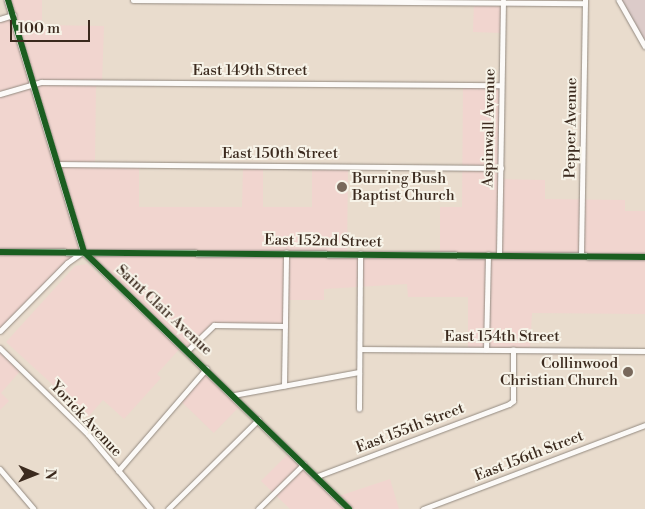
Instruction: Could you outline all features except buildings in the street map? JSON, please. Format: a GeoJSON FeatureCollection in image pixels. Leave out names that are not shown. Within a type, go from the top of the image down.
{"type":"FeatureCollection","features":[{"type":"Feature","properties":{"kind":"street","name":"Saint Clair Avenue"},"geometry":{"type":"LineString","coordinates":[[8,0],[84,252],[207,368],[347,508]]}},
{"type":"Feature","properties":{"kind":"street"},"geometry":{"type":"LineString","coordinates":[[133,0],[585,2]]}},
{"type":"Feature","properties":{"kind":"street"},"geometry":{"type":"LineString","coordinates":[[619,0],[645,46]]}},
{"type":"Feature","properties":{"kind":"street","name":"Aspinwall Avenue"},"geometry":{"type":"LineString","coordinates":[[499,255],[503,1]]}},
{"type":"Feature","properties":{"kind":"street","name":"Pepper Avenue"},"geometry":{"type":"LineString","coordinates":[[581,256],[585,2]]}},
{"type":"Feature","properties":{"kind":"street"},"geometry":{"type":"LineString","coordinates":[[0,19],[13,15]]}},
{"type":"Feature","properties":{"kind":"street","name":"East 149th Street"},"geometry":{"type":"LineString","coordinates":[[0,94],[51,82],[502,85]]}},
{"type":"Feature","properties":{"kind":"street","name":"East 150th Street"},"geometry":{"type":"LineString","coordinates":[[58,164],[501,168]]}},
{"type":"Feature","properties":{"kind":"street","name":"East 152nd Street"},"geometry":{"type":"LineString","coordinates":[[0,252],[645,257]]}},
{"type":"Feature","properties":{"kind":"street"},"geometry":{"type":"LineString","coordinates":[[0,331],[67,263],[84,252]]}},
{"type":"Feature","properties":{"kind":"street"},"geometry":{"type":"LineString","coordinates":[[284,386],[286,253]]}},
{"type":"Feature","properties":{"kind":"street"},"geometry":{"type":"LineString","coordinates":[[359,409],[360,254]]}},
{"type":"Feature","properties":{"kind":"street"},"geometry":{"type":"LineString","coordinates":[[486,350],[488,255]]}},
{"type":"Feature","properties":{"kind":"street"},"geometry":{"type":"LineString","coordinates":[[187,351],[214,325],[285,326]]}},
{"type":"Feature","properties":{"kind":"street","name":"Yorick Avenue"},"geometry":{"type":"LineString","coordinates":[[0,348],[88,434],[151,509]]}},
{"type":"Feature","properties":{"kind":"street","name":"East 154th Street"},"geometry":{"type":"LineString","coordinates":[[360,349],[645,351]]}},
{"type":"Feature","properties":{"kind":"street","name":"East 155th Street"},"geometry":{"type":"LineString","coordinates":[[315,477],[513,401],[513,350]]}},
{"type":"Feature","properties":{"kind":"street"},"geometry":{"type":"LineString","coordinates":[[118,471],[207,368]]}},
{"type":"Feature","properties":{"kind":"street"},"geometry":{"type":"LineString","coordinates":[[234,395],[359,372]]}},
{"type":"Feature","properties":{"kind":"street"},"geometry":{"type":"LineString","coordinates":[[168,509],[258,420]]}},
{"type":"Feature","properties":{"kind":"street","name":"East 156th Street"},"geometry":{"type":"LineString","coordinates":[[423,509],[645,426]]}},
{"type":"Feature","properties":{"kind":"street"},"geometry":{"type":"LineString","coordinates":[[258,509],[304,464]]}},
{"type":"Feature","properties":{"kind":"street"},"geometry":{"type":"LineString","coordinates":[[0,469],[34,509]]}},
{"type":"Feature","properties":{"kind":"shaded area"},"geometry":{"type":"Polygon","coordinates":[[[8,0],[42,0],[42,25],[104,26],[102,82],[96,83],[95,164],[139,165],[139,207],[242,207],[243,166],[263,166],[263,207],[312,207],[312,167],[348,167],[347,254],[440,254],[440,207],[462,207],[463,85],[501,85],[501,179],[545,180],[545,199],[625,200],[625,211],[645,211],[645,314],[532,313],[530,350],[468,350],[468,297],[408,297],[407,284],[324,289],[324,300],[285,300],[285,326],[214,325],[187,351],[182,346],[157,374],[161,378],[124,419],[103,400],[88,417],[6,342],[75,266],[87,264],[161,333],[165,330],[84,252],[67,263],[0,331],[0,19],[13,15],[8,0]]]}},
{"type":"Feature","properties":{"kind":"shaded area"},"geometry":{"type":"Polygon","coordinates":[[[619,0],[645,0],[645,46],[619,0]]]}},
{"type":"Feature","properties":{"kind":"shaded area"},"geometry":{"type":"Polygon","coordinates":[[[474,2],[503,3],[502,33],[473,32],[474,2]]]}},
{"type":"Feature","properties":{"kind":"shaded area"},"geometry":{"type":"Polygon","coordinates":[[[0,348],[22,369],[1,393],[9,401],[0,410],[0,348]]]}},
{"type":"Feature","properties":{"kind":"shaded area"},"geometry":{"type":"Polygon","coordinates":[[[207,368],[243,403],[214,433],[178,398],[207,368]]]}},
{"type":"Feature","properties":{"kind":"shaded area"},"geometry":{"type":"Polygon","coordinates":[[[291,451],[336,497],[390,479],[399,509],[290,509],[261,481],[291,451]]]}},
{"type":"Feature","properties":{"kind":"cycle path"},"geometry":{"type":"LineString","coordinates":[[8,0],[84,252],[349,509]]}},
{"type":"Feature","properties":{"kind":"cycle path"},"geometry":{"type":"LineString","coordinates":[[0,252],[645,257]]}},
{"type":"Feature","properties":{"kind":"place","name":"Burning Bush Baptist Church"},"geometry":{"type":"Point","coordinates":[342,187]}},
{"type":"Feature","properties":{"kind":"place","name":"Collinwood Christian Church"},"geometry":{"type":"Point","coordinates":[628,372]}}]}
